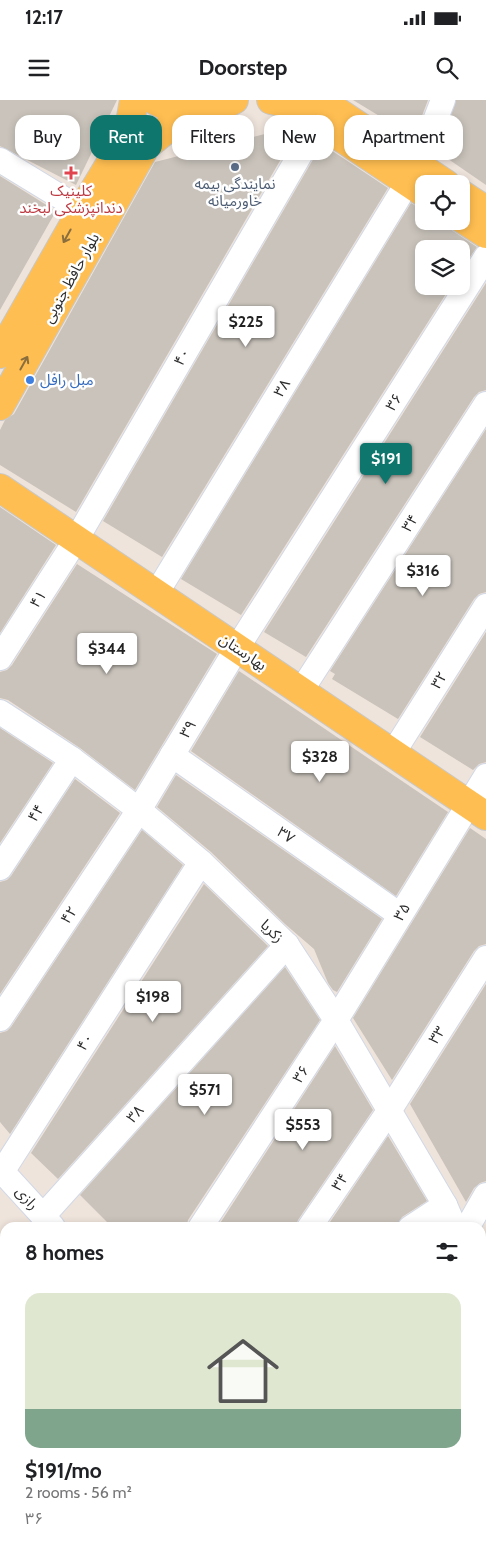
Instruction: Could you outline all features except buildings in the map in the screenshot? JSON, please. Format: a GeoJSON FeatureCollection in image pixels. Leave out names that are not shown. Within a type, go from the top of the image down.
{"type":"FeatureCollection","features":[{"type":"Feature","properties":{"kind":"main road","name":"بلوار حافظ جنوبی"},"geometry":{"type":"LineString","coordinates":[[0,354],[82,210],[128,134],[134,100]]}},
{"type":"Feature","properties":{"kind":"main road"},"geometry":{"type":"LineString","coordinates":[[154,100],[169,107],[188,112],[208,111],[234,100]]}},
{"type":"Feature","properties":{"kind":"main road"},"geometry":{"type":"LineString","coordinates":[[271,100],[327,108],[415,179]]}},
{"type":"Feature","properties":{"kind":"main road","name":"بلوار حافظ جنوبی"},"geometry":{"type":"LineString","coordinates":[[0,406],[146,146],[188,112]]}},
{"type":"Feature","properties":{"kind":"main road"},"geometry":{"type":"LineString","coordinates":[[470,200],[486,210]]}},
{"type":"Feature","properties":{"kind":"main road"},"geometry":{"type":"LineString","coordinates":[[470,224],[486,234]]}},
{"type":"Feature","properties":{"kind":"main road","name":"بهارستان"},"geometry":{"type":"LineString","coordinates":[[0,488],[477,810]]}},
{"type":"Feature","properties":{"kind":"street"},"geometry":{"type":"LineString","coordinates":[[418,175],[443,100]]}},
{"type":"Feature","properties":{"kind":"street","name":"۴۰"},"geometry":{"type":"LineString","coordinates":[[76,540],[327,108]]}},
{"type":"Feature","properties":{"kind":"street"},"geometry":{"type":"LineString","coordinates":[[0,160],[82,210]]}},
{"type":"Feature","properties":{"kind":"street","name":"۳۸"},"geometry":{"type":"LineString","coordinates":[[156,594],[415,182]]}},
{"type":"Feature","properties":{"kind":"street","name":"۳۶"},"geometry":{"type":"LineString","coordinates":[[237,648],[486,257]]}},
{"type":"Feature","properties":{"kind":"street","name":"۳۴"},"geometry":{"type":"LineString","coordinates":[[301,691],[486,404]]}},
{"type":"Feature","properties":{"kind":"street","name":"۴۱"},"geometry":{"type":"LineString","coordinates":[[0,658],[76,540]]}},
{"type":"Feature","properties":{"kind":"street","name":"۳۲"},"geometry":{"type":"LineString","coordinates":[[393,753],[486,606]]}},
{"type":"Feature","properties":{"kind":"street","name":"۳۹"},"geometry":{"type":"LineString","coordinates":[[139,810],[237,648]]}},
{"type":"Feature","properties":{"kind":"street","name":"زکریا"},"geometry":{"type":"LineString","coordinates":[[0,712],[72,758],[139,810],[201,862],[287,945],[336,1020],[445,1205],[452,1222]]}},
{"type":"Feature","properties":{"kind":"street","name":"۳۷"},"geometry":{"type":"LineString","coordinates":[[172,755],[400,914]]}},
{"type":"Feature","properties":{"kind":"street","name":"۴۴"},"geometry":{"type":"LineString","coordinates":[[0,868],[72,758]]}},
{"type":"Feature","properties":{"kind":"street","name":"۳۵"},"geometry":{"type":"LineString","coordinates":[[336,1020],[400,914],[477,810],[486,776]]}},
{"type":"Feature","properties":{"kind":"street","name":"۴۲"},"geometry":{"type":"LineString","coordinates":[[0,1019],[139,810]]}},
{"type":"Feature","properties":{"kind":"street","name":"۴۰"},"geometry":{"type":"LineString","coordinates":[[1,1170],[201,862]]}},
{"type":"Feature","properties":{"kind":"street","name":"۳۸"},"geometry":{"type":"LineString","coordinates":[[48,1222],[287,945]]}},
{"type":"Feature","properties":{"kind":"street","name":"۳۳"},"geometry":{"type":"LineString","coordinates":[[389,1111],[486,958]]}},
{"type":"Feature","properties":{"kind":"street","name":"۳۶"},"geometry":{"type":"LineString","coordinates":[[204,1222],[336,1020]]}},
{"type":"Feature","properties":{"kind":"street","name":"۳۴"},"geometry":{"type":"LineString","coordinates":[[313,1222],[389,1111]]}},
{"type":"Feature","properties":{"kind":"street","name":"رازی"},"geometry":{"type":"LineString","coordinates":[[1,1170],[48,1222]]}},
{"type":"Feature","properties":{"kind":"street"},"geometry":{"type":"LineString","coordinates":[[470,1222],[486,1195]]}},
{"type":"Feature","properties":{"kind":"street"},"geometry":{"type":"LineString","coordinates":[[419,1222],[445,1205]]}},
{"type":"Feature","properties":{"kind":"place","name":"نمایندگی بیمه خاورمیانه"},"geometry":{"type":"Point","coordinates":[235,167]}},
{"type":"Feature","properties":{"kind":"place","name":"کلینیک دندانپزشکی لبخند"},"geometry":{"type":"Point","coordinates":[71,173]}},
{"type":"Feature","properties":{"kind":"place","name":"مبل رافل"},"geometry":{"type":"Point","coordinates":[30,380]}}]}
